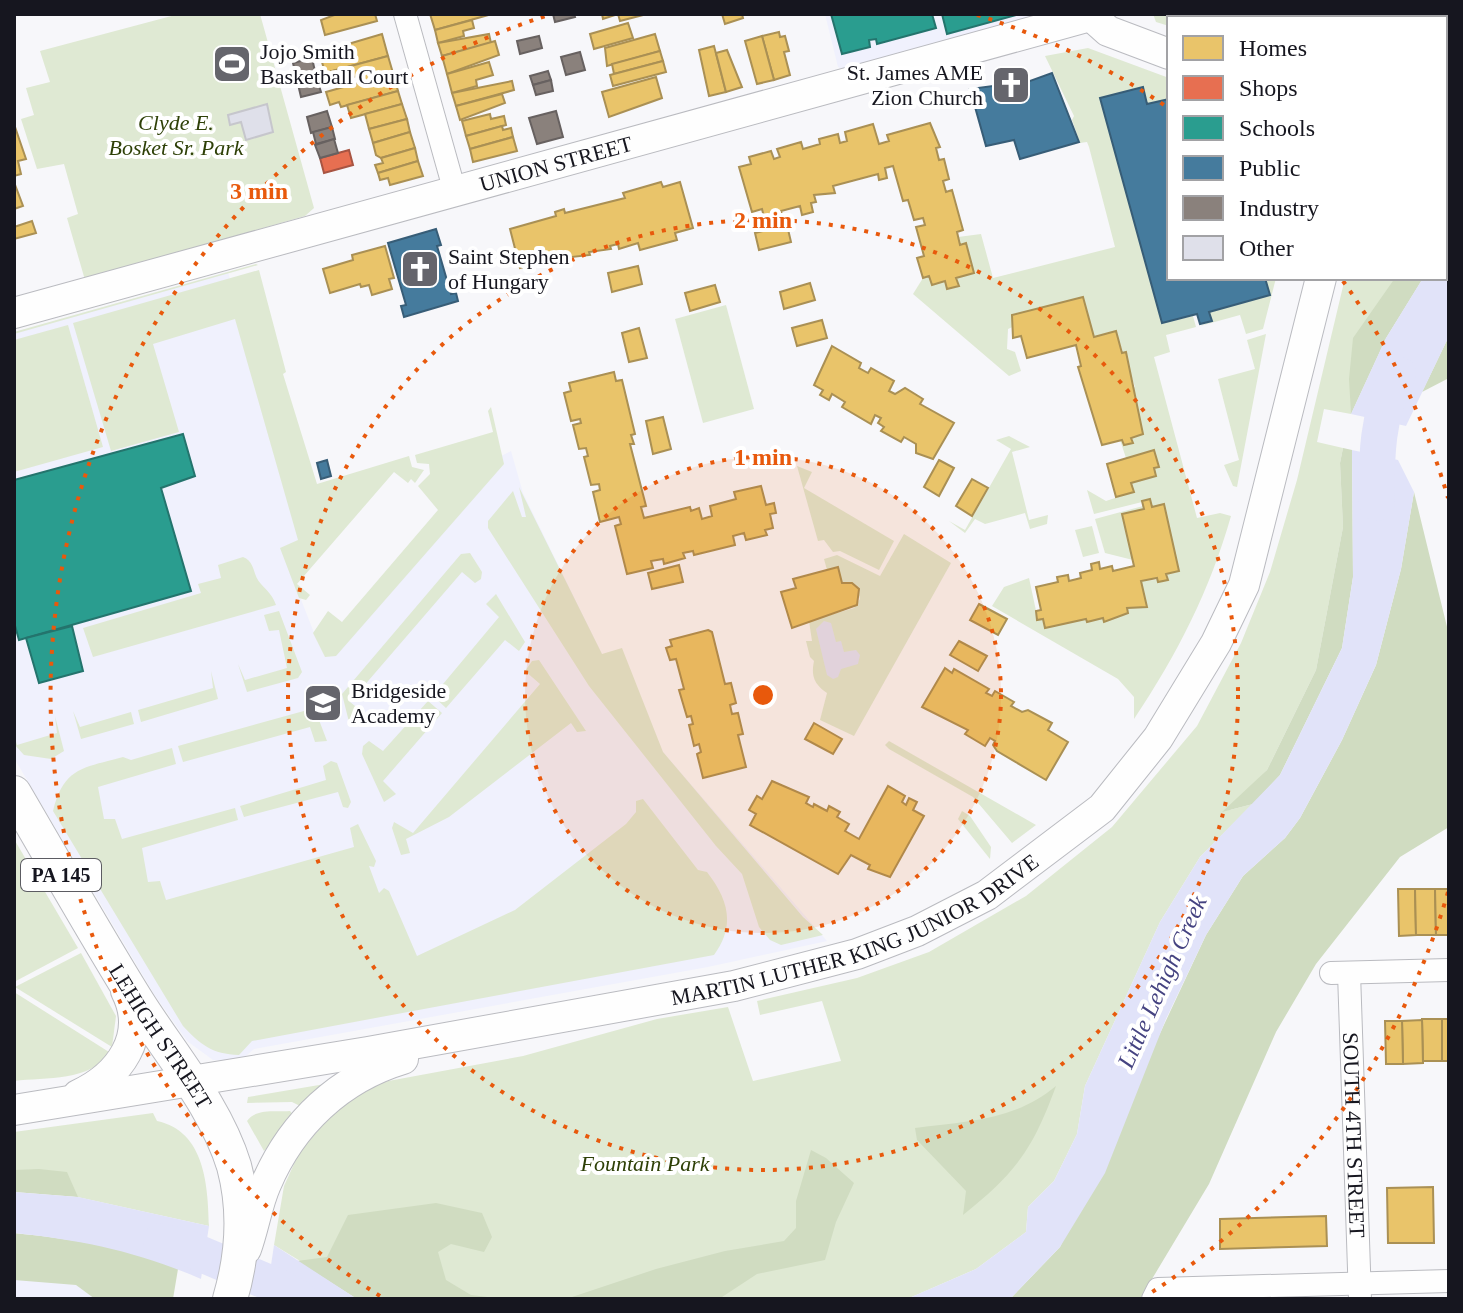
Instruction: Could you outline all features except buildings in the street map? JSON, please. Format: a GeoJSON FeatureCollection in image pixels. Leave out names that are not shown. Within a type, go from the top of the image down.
{"type":"FeatureCollection","features":[{"type":"Feature","properties":{"kind":"main road","name":"UNION STREET"},"geometry":{"type":"LineString","coordinates":[[14,313],[1092,15]]}},
{"type":"Feature","properties":{"kind":"main road"},"geometry":{"type":"LineString","coordinates":[[1092,15],[1108,31],[1167,53]]}},
{"type":"Feature","properties":{"kind":"main road"},"geometry":{"type":"LineString","coordinates":[[1304,345],[1314,280]]}},
{"type":"Feature","properties":{"kind":"main road","name":"MARTIN LUTHER KING JUNIOR DRIVE"},"geometry":{"type":"LineString","coordinates":[[18,1110],[512,1028],[734,986],[857,954],[917,931],[987,895],[1102,808],[1158,738],[1199,675],[1244,585],[1320,280]]}},
{"type":"Feature","properties":{"kind":"main road","name":"LEHIGH STREET"},"geometry":{"type":"LineString","coordinates":[[14,793],[109,957],[215,1120],[233,1166],[246,1238],[234,1288]]}},
{"type":"Feature","properties":{"kind":"main road"},"geometry":{"type":"LineString","coordinates":[[18,1110],[93,1088],[107,1078],[130,1048],[135,1031],[134,1013],[109,957]]}},
{"type":"Feature","properties":{"kind":"main road"},"geometry":{"type":"LineString","coordinates":[[246,1238],[265,1186],[283,1150],[307,1118],[329,1097],[388,1063],[512,1028]]}},
{"type":"Feature","properties":{"kind":"street"},"geometry":{"type":"LineString","coordinates":[[405,14],[455,192]]}},
{"type":"Feature","properties":{"kind":"street"},"geometry":{"type":"LineString","coordinates":[[1092,15],[1167,37]]}},
{"type":"Feature","properties":{"kind":"street","name":"SOUTH 4TH STREET"},"geometry":{"type":"LineString","coordinates":[[1360,1292],[1340,973],[1449,970]]}},
{"type":"Feature","properties":{"kind":"street"},"geometry":{"type":"LineString","coordinates":[[1156,1294],[1360,1292],[1449,1281]]}},
{"type":"Feature","properties":{"kind":"shaded area"},"geometry":{"type":"Polygon","coordinates":[[[825,14],[1045,14],[842,69],[838,67],[825,14]]]}},
{"type":"Feature","properties":{"kind":"shaded area","name":"Bridgeside Academy"},"geometry":{"type":"Polygon","coordinates":[[[228,272],[303,539],[281,548],[318,643],[339,630],[493,460],[511,451],[523,493],[602,654],[663,752],[827,941],[708,967],[254,1049],[240,1061],[213,1060],[187,1041],[154,994],[14,758],[14,332],[228,272]]]}},
{"type":"Feature","properties":{"kind":"shaded area"},"geometry":{"type":"Polygon","coordinates":[[[25,1278],[76,1285],[95,1299],[14,1299],[14,1280],[25,1278]]]}},
{"type":"Feature","properties":{"kind":"green space","name":"Clyde E. Bosket Sr. Park"},"geometry":{"type":"Polygon","coordinates":[[[179,14],[260,14],[314,208],[305,216],[85,280],[67,218],[78,214],[64,164],[37,169],[21,119],[34,115],[26,88],[50,82],[40,51],[179,14]]]}},
{"type":"Feature","properties":{"kind":"green space"},"geometry":{"type":"Polygon","coordinates":[[[1153,14],[1376,14],[1167,16],[1167,25],[1156,22],[1153,14]]]}},
{"type":"Feature","properties":{"kind":"green space"},"geometry":{"type":"Polygon","coordinates":[[[1088,48],[1167,77],[1167,99],[1147,104],[1143,87],[1100,98],[1163,323],[1193,316],[1196,327],[1166,335],[1170,352],[1154,357],[1197,518],[1220,513],[1231,516],[1213,570],[1191,621],[1134,719],[1134,697],[1118,679],[992,606],[1004,587],[1029,578],[1038,620],[1086,619],[1087,622],[1103,618],[1105,622],[1128,613],[1127,608],[1147,607],[1141,581],[1168,579],[1150,500],[1094,514],[1087,490],[1106,501],[1133,492],[1131,483],[1156,476],[1154,468],[1159,467],[1126,458],[1120,440],[1133,442],[1131,438],[1143,434],[1131,389],[1135,387],[1116,332],[1094,337],[1083,297],[1013,315],[1015,326],[1008,329],[1007,349],[1015,352],[1021,371],[1009,376],[913,294],[923,278],[929,276],[932,285],[945,281],[947,289],[958,286],[956,278],[965,243],[960,245],[958,237],[981,234],[993,278],[1115,247],[1089,147],[1087,142],[1080,143],[1072,120],[1074,116],[1045,56],[1088,48]]]}},
{"type":"Feature","properties":{"kind":"green space"},"geometry":{"type":"Polygon","coordinates":[[[258,265],[14,334],[14,332],[258,265]]]}},
{"type":"Feature","properties":{"kind":"green space"},"geometry":{"type":"Polygon","coordinates":[[[259,270],[286,372],[283,374],[317,484],[409,456],[412,467],[424,470],[415,483],[411,479],[408,483],[394,472],[297,584],[310,595],[306,600],[299,598],[280,548],[298,540],[235,319],[153,344],[179,432],[111,451],[73,323],[259,270]]]}},
{"type":"Feature","properties":{"kind":"green space"},"geometry":{"type":"Polygon","coordinates":[[[1265,280],[1275,280],[1263,329],[1246,334],[1240,315],[1200,326],[1212,321],[1209,312],[1269,295],[1265,280]]]}},
{"type":"Feature","properties":{"kind":"green space","name":"Fountain Park"},"geometry":{"type":"Polygon","coordinates":[[[1345,280],[1422,280],[1386,338],[1351,414],[1324,409],[1317,442],[1343,448],[1340,463],[1343,527],[1316,670],[1267,770],[1230,810],[1253,804],[1200,857],[1160,922],[1085,1086],[1077,1134],[1054,1181],[1028,1207],[1026,1232],[976,1269],[907,1299],[362,1299],[274,1245],[284,1186],[299,1153],[322,1126],[335,1104],[383,1082],[523,1056],[657,1019],[728,1007],[753,1081],[841,1061],[822,1001],[760,1015],[757,1001],[857,978],[929,952],[1026,896],[1112,827],[1197,726],[1241,643],[1270,572],[1297,480],[1345,280]]]}},
{"type":"Feature","properties":{"kind":"green space"},"geometry":{"type":"Polygon","coordinates":[[[1394,280],[1422,280],[1386,338],[1351,414],[1349,379],[1353,338],[1394,280]]]}},
{"type":"Feature","properties":{"kind":"green space"},"geometry":{"type":"Polygon","coordinates":[[[726,305],[754,409],[703,423],[675,319],[726,305]]]}},
{"type":"Feature","properties":{"kind":"green space"},"geometry":{"type":"Polygon","coordinates":[[[68,325],[103,447],[14,472],[14,340],[68,325]]]}},
{"type":"Feature","properties":{"kind":"green space"},"geometry":{"type":"Polygon","coordinates":[[[1266,334],[1237,487],[1233,486],[1224,465],[1239,460],[1218,379],[1255,369],[1247,340],[1266,334]]]}},
{"type":"Feature","properties":{"kind":"green space"},"geometry":{"type":"Polygon","coordinates":[[[1449,336],[1449,378],[1422,392],[1449,336]]]}},
{"type":"Feature","properties":{"kind":"green space"},"geometry":{"type":"Polygon","coordinates":[[[491,407],[504,464],[336,656],[325,657],[313,633],[328,611],[342,622],[438,510],[418,486],[430,474],[429,464],[417,463],[415,455],[493,432],[488,411],[491,407]]]}},
{"type":"Feature","properties":{"kind":"green space"},"geometry":{"type":"Polygon","coordinates":[[[1009,436],[1030,447],[1012,452],[1029,520],[1048,515],[1047,524],[1030,529],[1025,513],[985,524],[975,519],[965,533],[949,521],[965,530],[1011,449],[996,440],[1009,436]]]}},
{"type":"Feature","properties":{"kind":"green space"},"geometry":{"type":"Polygon","coordinates":[[[1343,448],[1352,450],[1353,577],[1342,648],[1280,775],[1253,804],[1222,812],[1267,770],[1316,670],[1343,527],[1340,463],[1343,448]]]}},
{"type":"Feature","properties":{"kind":"green space"},"geometry":{"type":"Polygon","coordinates":[[[797,466],[812,472],[804,488],[894,541],[879,570],[840,551],[833,552],[824,540],[818,541],[797,466]]]}},
{"type":"Feature","properties":{"kind":"green space"},"geometry":{"type":"Polygon","coordinates":[[[519,487],[602,654],[622,648],[663,752],[803,917],[823,935],[781,945],[770,940],[759,927],[742,874],[716,846],[589,686],[488,528],[488,521],[513,491],[522,517],[526,517],[519,487]]]}},
{"type":"Feature","properties":{"kind":"green space"},"geometry":{"type":"Polygon","coordinates":[[[1414,492],[1449,635],[1449,827],[1400,857],[1316,964],[1276,1032],[1209,1184],[1140,1299],[1010,1299],[1060,1247],[1206,935],[1243,876],[1285,838],[1300,818],[1342,740],[1376,665],[1401,569],[1414,492]]]}},
{"type":"Feature","properties":{"kind":"green space"},"geometry":{"type":"Polygon","coordinates":[[[1143,506],[1133,560],[1105,553],[1095,519],[1143,506]]]}},
{"type":"Feature","properties":{"kind":"green space"},"geometry":{"type":"Polygon","coordinates":[[[1092,526],[1099,553],[1083,557],[1075,530],[1092,526]]]}},
{"type":"Feature","properties":{"kind":"green space"},"geometry":{"type":"Polygon","coordinates":[[[904,534],[951,563],[854,736],[820,720],[827,693],[814,679],[814,661],[806,641],[812,641],[809,621],[854,608],[860,599],[857,588],[842,583],[838,567],[827,570],[824,559],[837,555],[880,576],[904,534]]]}},
{"type":"Feature","properties":{"kind":"green space"},"geometry":{"type":"Polygon","coordinates":[[[470,553],[482,572],[481,579],[475,583],[462,572],[350,702],[365,714],[355,723],[349,722],[342,694],[461,554],[470,553]]]}},
{"type":"Feature","properties":{"kind":"green space"},"geometry":{"type":"Polygon","coordinates":[[[243,557],[250,562],[258,580],[276,605],[93,657],[83,628],[201,593],[198,584],[221,578],[218,565],[243,557]]]}},
{"type":"Feature","properties":{"kind":"green space"},"geometry":{"type":"Polygon","coordinates":[[[496,594],[525,642],[519,651],[505,640],[446,708],[433,696],[499,617],[486,604],[496,594]]]}},
{"type":"Feature","properties":{"kind":"green space"},"geometry":{"type":"Polygon","coordinates":[[[279,611],[302,672],[298,678],[247,692],[238,664],[245,680],[287,668],[279,630],[269,631],[264,615],[279,611]]]}},
{"type":"Feature","properties":{"kind":"green space"},"geometry":{"type":"Polygon","coordinates":[[[539,660],[586,731],[577,732],[571,723],[449,817],[406,839],[410,853],[401,855],[392,828],[394,822],[413,833],[540,684],[525,671],[532,661],[539,660]]]}},
{"type":"Feature","properties":{"kind":"green space"},"geometry":{"type":"Polygon","coordinates":[[[211,671],[218,699],[141,722],[138,710],[213,688],[211,671]]]}},
{"type":"Feature","properties":{"kind":"green space"},"geometry":{"type":"Polygon","coordinates":[[[428,701],[442,713],[383,781],[396,794],[384,802],[362,754],[363,746],[369,741],[383,751],[428,701]]]}},
{"type":"Feature","properties":{"kind":"green space"},"geometry":{"type":"Polygon","coordinates":[[[311,709],[316,712],[327,741],[315,742],[310,727],[183,762],[178,746],[311,709]]]}},
{"type":"Feature","properties":{"kind":"green space"},"geometry":{"type":"Polygon","coordinates":[[[73,711],[80,727],[131,712],[134,724],[81,739],[73,711]]]}},
{"type":"Feature","properties":{"kind":"green space"},"geometry":{"type":"Polygon","coordinates":[[[55,716],[64,751],[51,759],[24,755],[14,744],[14,735],[17,745],[57,733],[55,716]]]}},
{"type":"Feature","properties":{"kind":"green space"},"geometry":{"type":"Polygon","coordinates":[[[889,741],[1036,825],[1012,843],[973,797],[889,749],[885,745],[889,741]]]}},
{"type":"Feature","properties":{"kind":"green space"},"geometry":{"type":"Polygon","coordinates":[[[172,748],[176,764],[98,787],[104,819],[115,819],[122,839],[235,808],[238,820],[142,848],[148,882],[160,881],[166,900],[354,847],[350,828],[358,824],[376,861],[374,867],[369,866],[379,893],[384,888],[389,891],[417,956],[515,910],[626,824],[636,812],[636,801],[643,799],[698,870],[707,872],[714,882],[727,912],[725,933],[714,955],[252,1041],[239,1055],[214,1050],[183,1026],[53,811],[69,777],[86,767],[123,757],[131,760],[172,748]]]}},
{"type":"Feature","properties":{"kind":"green space"},"geometry":{"type":"Polygon","coordinates":[[[331,761],[337,763],[351,802],[348,808],[343,807],[338,792],[244,817],[240,806],[326,780],[323,766],[331,761]]]}},
{"type":"Feature","properties":{"kind":"green space"},"geometry":{"type":"Polygon","coordinates":[[[962,811],[970,816],[991,847],[990,859],[958,819],[962,811]]]}},
{"type":"Feature","properties":{"kind":"green space"},"geometry":{"type":"Polygon","coordinates":[[[14,839],[78,948],[14,982],[14,839]]]}},
{"type":"Feature","properties":{"kind":"green space"},"geometry":{"type":"Polygon","coordinates":[[[81,953],[116,1016],[112,1047],[15,987],[81,953]]]}},
{"type":"Feature","properties":{"kind":"green space"},"geometry":{"type":"Polygon","coordinates":[[[14,992],[109,1052],[91,1069],[79,1073],[14,1081],[14,992]]]}},
{"type":"Feature","properties":{"kind":"green space"},"geometry":{"type":"Polygon","coordinates":[[[325,1084],[302,1107],[292,1102],[247,1103],[248,1097],[325,1084]]]}},
{"type":"Feature","properties":{"kind":"green space"},"geometry":{"type":"Polygon","coordinates":[[[1056,1086],[1039,1127],[1021,1158],[997,1186],[963,1215],[966,1191],[917,1140],[915,1128],[1007,1113],[1040,1098],[1056,1086]]]}},
{"type":"Feature","properties":{"kind":"green space"},"geometry":{"type":"Polygon","coordinates":[[[290,1111],[294,1116],[264,1151],[247,1121],[261,1112],[290,1111]]]}},
{"type":"Feature","properties":{"kind":"green space"},"geometry":{"type":"Polygon","coordinates":[[[153,1113],[157,1121],[185,1136],[201,1162],[209,1226],[14,1183],[14,1132],[153,1113]]]}},
{"type":"Feature","properties":{"kind":"green space"},"geometry":{"type":"Polygon","coordinates":[[[811,1150],[826,1158],[854,1183],[836,1222],[825,1260],[757,1274],[719,1299],[566,1299],[656,1269],[725,1251],[784,1241],[796,1228],[796,1201],[811,1150]]]}},
{"type":"Feature","properties":{"kind":"green space"},"geometry":{"type":"Polygon","coordinates":[[[14,1170],[67,1172],[78,1197],[14,1192],[14,1170]]]}},
{"type":"Feature","properties":{"kind":"green space"},"geometry":{"type":"Polygon","coordinates":[[[436,1203],[482,1213],[492,1237],[484,1252],[451,1244],[438,1252],[446,1280],[471,1295],[504,1299],[357,1299],[297,1261],[327,1257],[348,1215],[436,1203]]]}},
{"type":"Feature","properties":{"kind":"green space"},"geometry":{"type":"Polygon","coordinates":[[[14,1233],[118,1249],[178,1269],[173,1299],[95,1299],[76,1285],[14,1280],[14,1233]]]}},
{"type":"Feature","properties":{"kind":"water"},"geometry":{"type":"Polygon","coordinates":[[[1449,246],[1449,336],[1406,426],[1351,414],[1386,338],[1422,280],[1447,280],[1449,246]]]}},
{"type":"Feature","properties":{"kind":"water"},"geometry":{"type":"Polygon","coordinates":[[[1352,450],[1398,460],[1414,492],[1401,569],[1376,665],[1342,740],[1300,818],[1285,838],[1243,876],[1206,935],[1166,1019],[1105,1173],[1060,1247],[1010,1299],[907,1299],[976,1269],[1026,1232],[1028,1207],[1054,1181],[1077,1134],[1085,1086],[1160,922],[1200,857],[1280,775],[1342,648],[1353,577],[1352,450]]]}},
{"type":"Feature","properties":{"kind":"water"},"geometry":{"type":"Polygon","coordinates":[[[824,621],[831,623],[836,642],[841,641],[844,652],[856,650],[860,655],[858,664],[841,669],[838,677],[833,679],[827,675],[816,629],[824,621]]]}},
{"type":"Feature","properties":{"kind":"water"},"geometry":{"type":"Polygon","coordinates":[[[14,1192],[78,1197],[209,1226],[201,1279],[110,1248],[14,1233],[14,1192]]]}},
{"type":"Feature","properties":{"kind":"water"},"geometry":{"type":"Polygon","coordinates":[[[274,1245],[357,1299],[266,1299],[274,1245]]]}},
{"type":"Feature","properties":{"kind":"waterway","name":"Little Lehigh Creek"},"geometry":{"type":"LineString","coordinates":[[1377,503],[1379,437],[1386,405],[1398,374]]}},
{"type":"Feature","properties":{"kind":"waterway","name":"Little Lehigh Creek"},"geometry":{"type":"LineString","coordinates":[[161,1241],[180,1245],[284,1289],[300,1299]]}},
{"type":"Feature","properties":{"kind":"place","name":"Jojo Smith Basketball Court"},"geometry":{"type":"Point","coordinates":[232,64]}},
{"type":"Feature","properties":{"kind":"place","name":"St. James AME Zion Church"},"geometry":{"type":"Point","coordinates":[1011,85]}},
{"type":"Feature","properties":{"kind":"place","name":"Saint Stephen of Hungary"},"geometry":{"type":"Point","coordinates":[420,269]}},
{"type":"Feature","properties":{"kind":"place","name":"Bridgeside Academy"},"geometry":{"type":"Point","coordinates":[323,703]}}]}
